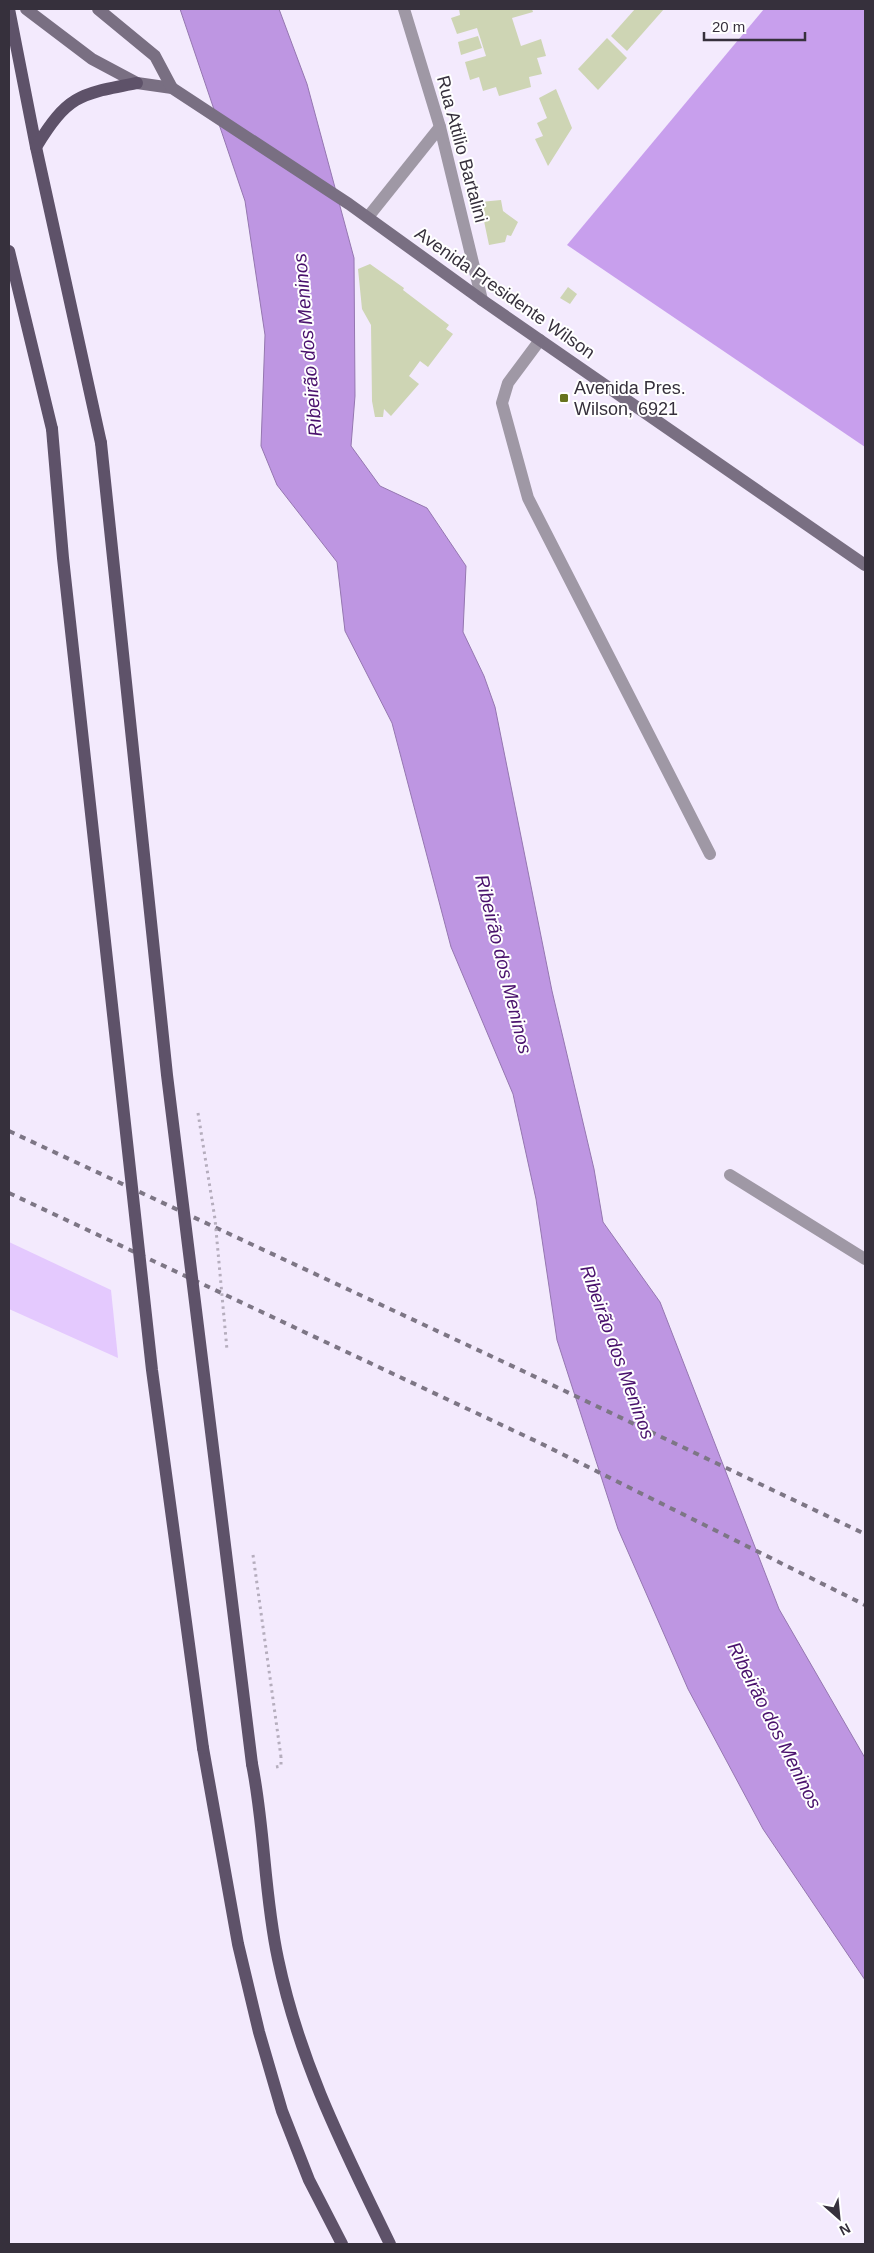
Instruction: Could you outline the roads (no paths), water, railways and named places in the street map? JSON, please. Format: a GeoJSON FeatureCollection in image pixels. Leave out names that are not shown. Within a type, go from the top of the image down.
{"type":"FeatureCollection","features":[{"type":"Feature","properties":{"kind":"main road"},"geometry":{"type":"LineString","coordinates":[[9,9],[36,147],[101,443],[167,1075],[252,1764],[278,1959],[302,2051],[328,2117],[390,2244]]}},
{"type":"Feature","properties":{"kind":"main road"},"geometry":{"type":"LineString","coordinates":[[26,9],[92,59],[137,83]]}},
{"type":"Feature","properties":{"kind":"main road"},"geometry":{"type":"LineString","coordinates":[[98,9],[155,56],[172,88]]}},
{"type":"Feature","properties":{"kind":"main road"},"geometry":{"type":"LineString","coordinates":[[36,147],[53,120],[72,102],[92,91],[137,83],[172,88]]}},
{"type":"Feature","properties":{"kind":"main road","name":"Avenida Presidente Wilson"},"geometry":{"type":"LineString","coordinates":[[172,88],[368,217],[482,300],[865,565]]}},
{"type":"Feature","properties":{"kind":"main road"},"geometry":{"type":"LineString","coordinates":[[9,251],[52,429],[64,568],[152,1370],[203,1748],[238,1944],[259,2032],[282,2111],[309,2180],[342,2244]]}},
{"type":"Feature","properties":{"kind":"street","name":"Rua Attilio Bartalini"},"geometry":{"type":"LineString","coordinates":[[404,9],[440,127],[482,300]]}},
{"type":"Feature","properties":{"kind":"street"},"geometry":{"type":"LineString","coordinates":[[368,217],[440,127]]}},
{"type":"Feature","properties":{"kind":"street"},"geometry":{"type":"LineString","coordinates":[[540,340],[508,382],[502,402],[528,498],[710,854]]}},
{"type":"Feature","properties":{"kind":"street"},"geometry":{"type":"LineString","coordinates":[[730,1175],[865,1259]]}},
{"type":"Feature","properties":{"kind":"water","name":"Ribeirão dos Meninos"},"geometry":{"type":"Polygon","coordinates":[[[180,9],[279,9],[307,84],[354,258],[355,396],[351,446],[380,486],[427,508],[466,566],[463,632],[484,676],[495,707],[552,991],[594,1169],[603,1222],[660,1302],[779,1609],[865,1758],[865,1980],[763,1829],[688,1689],[618,1529],[557,1340],[536,1199],[513,1094],[451,947],[392,723],[345,631],[337,562],[277,485],[261,446],[265,335],[245,201],[180,9]]]}},
{"type":"Feature","properties":{"kind":"railway"},"geometry":{"type":"LineString","coordinates":[[9,1131],[525,1372],[865,1534]]}},
{"type":"Feature","properties":{"kind":"railway"},"geometry":{"type":"LineString","coordinates":[[9,1193],[540,1443],[865,1605]]}},
{"type":"Feature","properties":{"kind":"place","name":"Avenida Pres. Wilson, 6921"},"geometry":{"type":"Point","coordinates":[564,398]}}]}
